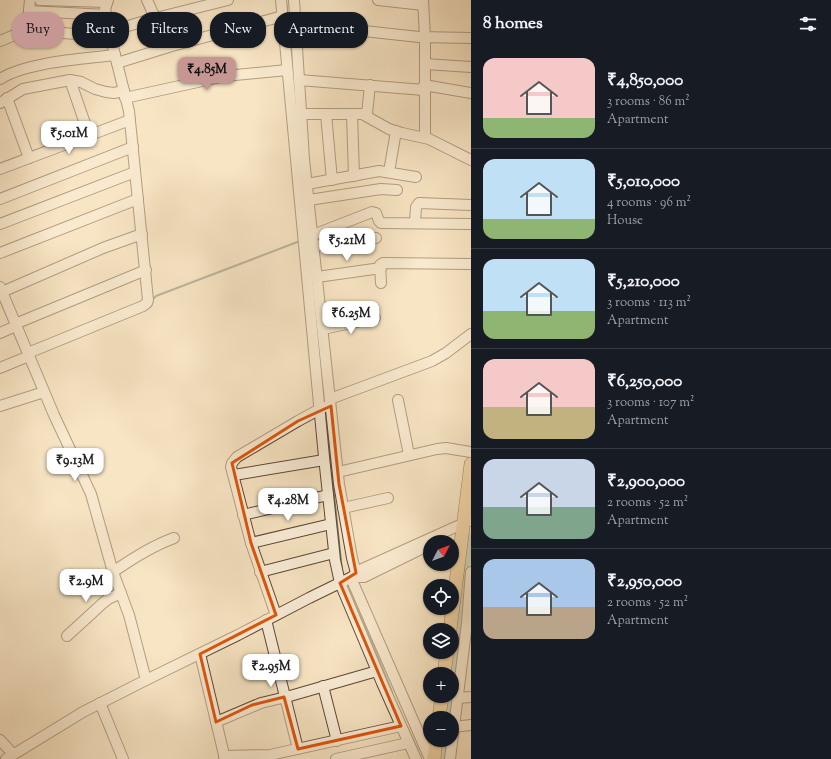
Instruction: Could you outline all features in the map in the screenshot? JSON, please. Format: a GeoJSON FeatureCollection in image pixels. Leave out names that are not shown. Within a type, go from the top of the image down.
{"type":"FeatureCollection","features":[{"type":"Feature","properties":{"kind":"main road"},"geometry":{"type":"LineString","coordinates":[[451,623],[467,525],[471,464]]}},
{"type":"Feature","properties":{"kind":"main road"},"geometry":{"type":"LineString","coordinates":[[434,759],[435,747]]}},
{"type":"Feature","properties":{"kind":"street"},"geometry":{"type":"LineString","coordinates":[[30,0],[29,11],[72,13]]}},
{"type":"Feature","properties":{"kind":"street"},"geometry":{"type":"LineString","coordinates":[[40,0],[108,1],[105,9],[106,12]]}},
{"type":"Feature","properties":{"kind":"street"},"geometry":{"type":"LineString","coordinates":[[147,0],[152,12]]}},
{"type":"Feature","properties":{"kind":"street"},"geometry":{"type":"LineString","coordinates":[[179,12],[228,0]]}},
{"type":"Feature","properties":{"kind":"street"},"geometry":{"type":"LineString","coordinates":[[281,0],[282,12]]}},
{"type":"Feature","properties":{"kind":"street"},"geometry":{"type":"LineString","coordinates":[[294,0],[295,12]]}},
{"type":"Feature","properties":{"kind":"street"},"geometry":{"type":"LineString","coordinates":[[378,0],[423,2],[425,37],[425,137]]}},
{"type":"Feature","properties":{"kind":"street"},"geometry":{"type":"LineString","coordinates":[[0,79],[7,75],[40,65],[116,59],[172,46],[274,18]]}},
{"type":"Feature","properties":{"kind":"street"},"geometry":{"type":"LineString","coordinates":[[368,31],[425,37],[471,38]]}},
{"type":"Feature","properties":{"kind":"street"},"geometry":{"type":"LineString","coordinates":[[0,41],[12,36]]}},
{"type":"Feature","properties":{"kind":"street"},"geometry":{"type":"LineString","coordinates":[[0,368],[146,305],[148,300],[130,120],[113,48]]}},
{"type":"Feature","properties":{"kind":"street"},"geometry":{"type":"LineString","coordinates":[[285,48],[326,406],[352,558],[353,576],[430,759]]}},
{"type":"Feature","properties":{"kind":"street"},"geometry":{"type":"LineString","coordinates":[[297,48],[304,159],[323,329],[326,406],[324,460],[334,553],[340,583],[416,759]]}},
{"type":"Feature","properties":{"kind":"street"},"geometry":{"type":"LineString","coordinates":[[425,64],[471,67]]}},
{"type":"Feature","properties":{"kind":"street"},"geometry":{"type":"LineString","coordinates":[[29,158],[3,100],[23,89],[70,80],[81,82],[95,89],[106,92],[114,92],[125,95],[225,76],[287,70]]}},
{"type":"Feature","properties":{"kind":"street"},"geometry":{"type":"LineString","coordinates":[[70,80],[89,135]]}},
{"type":"Feature","properties":{"kind":"street"},"geometry":{"type":"LineString","coordinates":[[299,80],[424,88],[471,93]]}},
{"type":"Feature","properties":{"kind":"street"},"geometry":{"type":"LineString","coordinates":[[364,115],[368,112],[370,85]]}},
{"type":"Feature","properties":{"kind":"street"},"geometry":{"type":"LineString","coordinates":[[301,114],[364,115],[396,131],[425,137],[471,160]]}},
{"type":"Feature","properties":{"kind":"street"},"geometry":{"type":"LineString","coordinates":[[326,114],[332,180]]}},
{"type":"Feature","properties":{"kind":"street"},"geometry":{"type":"LineString","coordinates":[[352,114],[354,176]]}},
{"type":"Feature","properties":{"kind":"street"},"geometry":{"type":"LineString","coordinates":[[0,169],[130,120]]}},
{"type":"Feature","properties":{"kind":"street"},"geometry":{"type":"LineString","coordinates":[[389,172],[396,131]]}},
{"type":"Feature","properties":{"kind":"street"},"geometry":{"type":"LineString","coordinates":[[0,199],[133,147]]}},
{"type":"Feature","properties":{"kind":"street"},"geometry":{"type":"LineString","coordinates":[[307,184],[379,171],[416,177]]}},
{"type":"Feature","properties":{"kind":"street"},"geometry":{"type":"LineString","coordinates":[[0,224],[135,172]]}},
{"type":"Feature","properties":{"kind":"street"},"geometry":{"type":"LineString","coordinates":[[309,200],[380,189],[397,190]]}},
{"type":"Feature","properties":{"kind":"street"},"geometry":{"type":"LineString","coordinates":[[0,253],[138,199]]}},
{"type":"Feature","properties":{"kind":"street"},"geometry":{"type":"LineString","coordinates":[[414,223],[416,207],[420,203],[471,205]]}},
{"type":"Feature","properties":{"kind":"street"},"geometry":{"type":"LineString","coordinates":[[313,235],[372,212],[376,213],[381,223],[471,224]]}},
{"type":"Feature","properties":{"kind":"street"},"geometry":{"type":"LineString","coordinates":[[142,234],[0,289],[4,311],[15,325],[69,449],[89,488],[113,572],[129,615],[146,680]]}},
{"type":"Feature","properties":{"kind":"street"},"geometry":{"type":"LineString","coordinates":[[314,246],[376,238]]}},
{"type":"Feature","properties":{"kind":"street"},"geometry":{"type":"LineString","coordinates":[[381,283],[380,265],[383,263],[471,264]]}},
{"type":"Feature","properties":{"kind":"street"},"geometry":{"type":"LineString","coordinates":[[317,277],[381,268]]}},
{"type":"Feature","properties":{"kind":"street"},"geometry":{"type":"LineString","coordinates":[[0,333],[15,325],[146,270]]}},
{"type":"Feature","properties":{"kind":"street"},"geometry":{"type":"LineString","coordinates":[[323,329],[375,318]]}},
{"type":"Feature","properties":{"kind":"street"},"geometry":{"type":"LineString","coordinates":[[276,615],[250,543],[232,463],[237,457],[326,406],[432,361],[446,353],[471,334]]}},
{"type":"Feature","properties":{"kind":"street"},"geometry":{"type":"LineString","coordinates":[[0,406],[44,392]]}},
{"type":"Feature","properties":{"kind":"street"},"geometry":{"type":"LineString","coordinates":[[398,400],[409,455]]}},
{"type":"Feature","properties":{"kind":"street"},"geometry":{"type":"LineString","coordinates":[[338,472],[437,448],[471,452]]}},
{"type":"Feature","properties":{"kind":"street"},"geometry":{"type":"LineString","coordinates":[[234,476],[324,460]]}},
{"type":"Feature","properties":{"kind":"street"},"geometry":{"type":"LineString","coordinates":[[243,515],[328,494]]}},
{"type":"Feature","properties":{"kind":"street"},"geometry":{"type":"LineString","coordinates":[[343,508],[388,498]]}},
{"type":"Feature","properties":{"kind":"street"},"geometry":{"type":"LineString","coordinates":[[250,543],[331,524]]}},
{"type":"Feature","properties":{"kind":"street"},"geometry":{"type":"LineString","coordinates":[[449,535],[467,525]]}},
{"type":"Feature","properties":{"kind":"street"},"geometry":{"type":"LineString","coordinates":[[0,740],[9,756],[68,720],[100,703],[340,583],[353,576],[360,570],[390,556],[467,525]]}},
{"type":"Feature","properties":{"kind":"street"},"geometry":{"type":"LineString","coordinates":[[113,572],[146,550],[174,538]]}},
{"type":"Feature","properties":{"kind":"street"},"geometry":{"type":"LineString","coordinates":[[353,576],[364,577],[423,548]]}},
{"type":"Feature","properties":{"kind":"street"},"geometry":{"type":"LineString","coordinates":[[260,572],[334,553]]}},
{"type":"Feature","properties":{"kind":"street"},"geometry":{"type":"LineString","coordinates":[[459,694],[466,666],[471,572]]}},
{"type":"Feature","properties":{"kind":"street"},"geometry":{"type":"LineString","coordinates":[[67,636],[103,603],[121,593]]}},
{"type":"Feature","properties":{"kind":"street"},"geometry":{"type":"LineString","coordinates":[[266,620],[298,749]]}},
{"type":"Feature","properties":{"kind":"street"},"geometry":{"type":"LineString","coordinates":[[200,654],[224,758],[270,755],[401,726]]}},
{"type":"Feature","properties":{"kind":"street"},"geometry":{"type":"LineString","coordinates":[[216,722],[252,706],[377,671]]}},
{"type":"Feature","properties":{"kind":"street"},"geometry":{"type":"LineString","coordinates":[[323,686],[337,741]]}},
{"type":"Feature","properties":{"kind":"street"},"geometry":{"type":"LineString","coordinates":[[459,698],[471,697]]}},
{"type":"Feature","properties":{"kind":"street"},"geometry":{"type":"LineString","coordinates":[[100,703],[123,759]]}},
{"type":"Feature","properties":{"kind":"street"},"geometry":{"type":"LineString","coordinates":[[459,726],[471,725]]}},
{"type":"Feature","properties":{"kind":"street"},"geometry":{"type":"LineString","coordinates":[[336,759],[408,743]]}},
{"type":"Feature","properties":{"kind":"street"},"geometry":{"type":"LineString","coordinates":[[450,759],[452,747]]}},
{"type":"Feature","properties":{"kind":"highlighted area"},"geometry":{"type":"Polygon","coordinates":[[[331,406],[339,484],[356,573],[340,583],[401,726],[298,749],[284,697],[252,705],[216,722],[200,654],[276,615],[251,543],[232,463],[298,421],[331,406]]]}},
{"type":"Feature","properties":{"kind":"waterway"},"geometry":{"type":"LineString","coordinates":[[286,0],[287,12]]}},
{"type":"Feature","properties":{"kind":"waterway"},"geometry":{"type":"LineString","coordinates":[[152,300],[156,296],[300,241]]}},
{"type":"Feature","properties":{"kind":"waterway"},"geometry":{"type":"LineString","coordinates":[[322,383],[324,405]]}},
{"type":"Feature","properties":{"kind":"waterway"},"geometry":{"type":"LineString","coordinates":[[325,411],[342,571]]}},
{"type":"Feature","properties":{"kind":"waterway"},"geometry":{"type":"LineString","coordinates":[[455,667],[470,537]]}},
{"type":"Feature","properties":{"kind":"waterway"},"geometry":{"type":"LineString","coordinates":[[348,584],[392,692]]}},
{"type":"Feature","properties":{"kind":"waterway"},"geometry":{"type":"LineString","coordinates":[[450,703],[450,711]]}},
{"type":"Feature","properties":{"kind":"waterway"},"geometry":{"type":"LineString","coordinates":[[407,727],[418,751]]}},
{"type":"Feature","properties":{"kind":"waterway"},"geometry":{"type":"LineString","coordinates":[[444,759],[445,747]]}}]}
